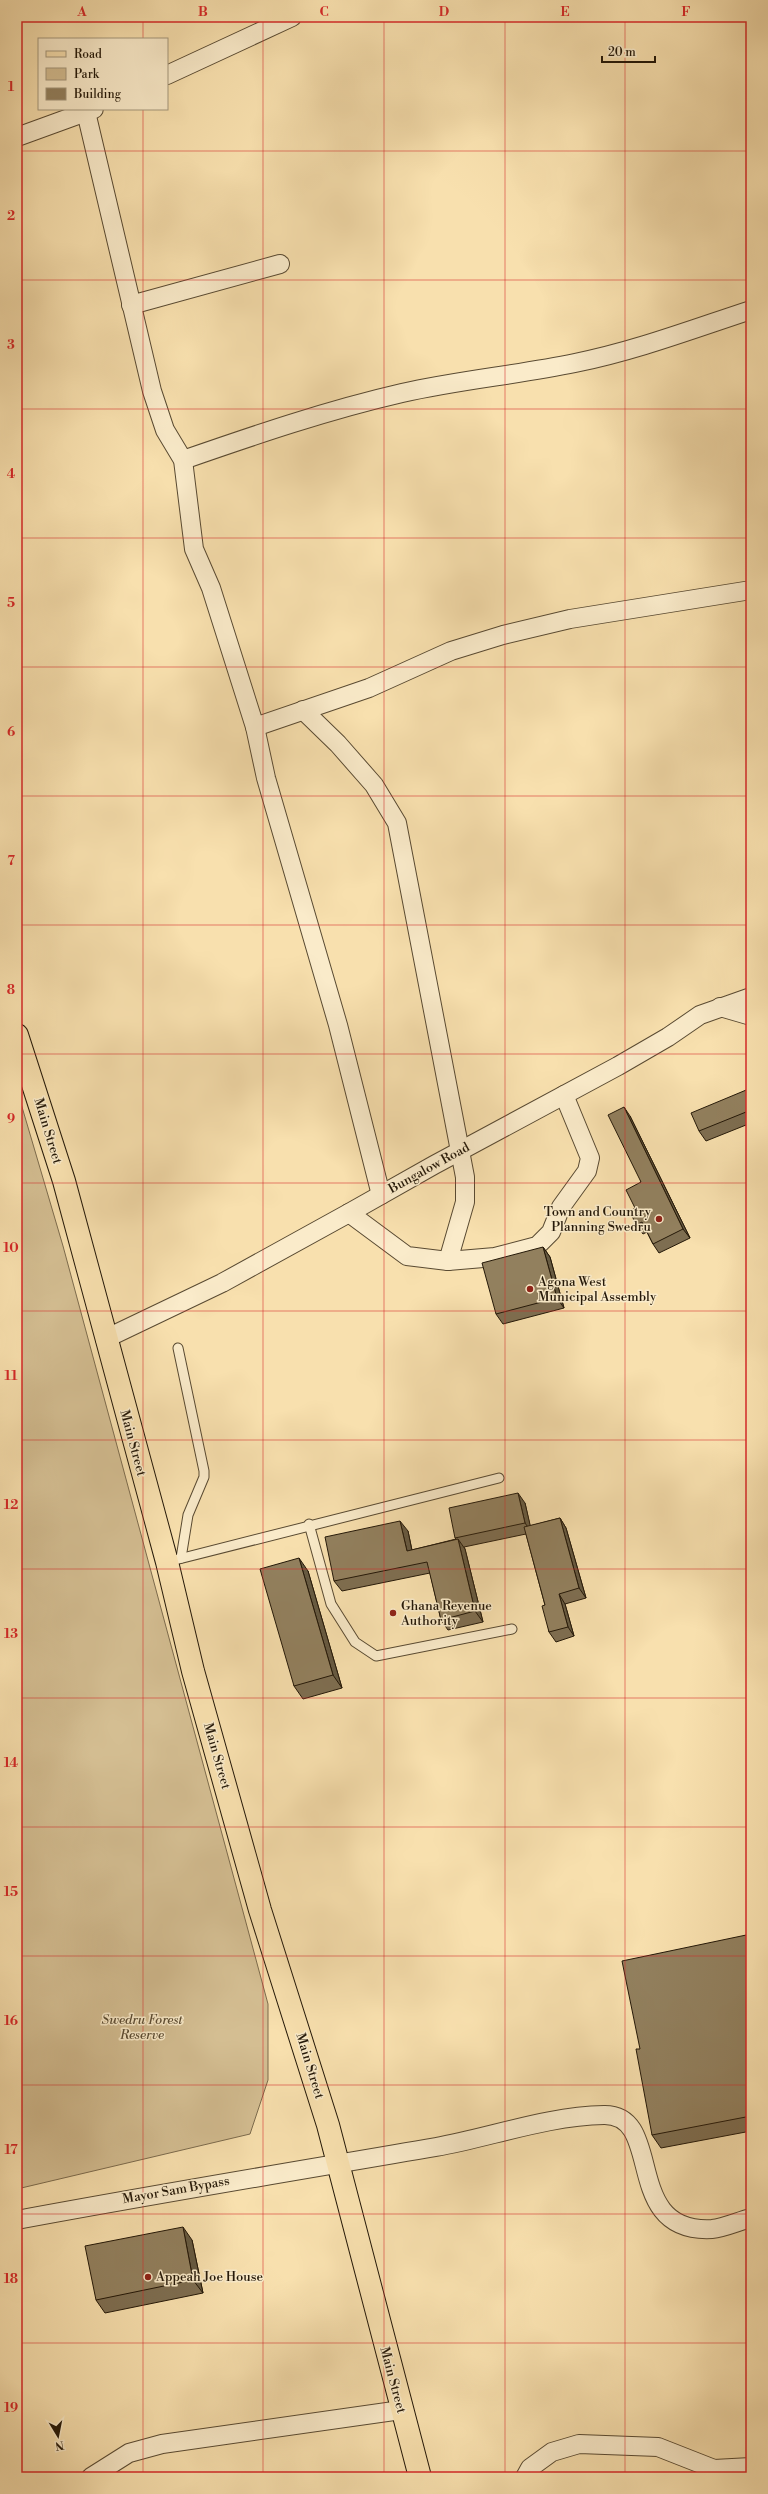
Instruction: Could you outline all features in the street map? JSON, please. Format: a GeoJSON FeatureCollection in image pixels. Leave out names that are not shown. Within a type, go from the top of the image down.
{"type":"FeatureCollection","features":[{"type":"Feature","properties":{"kind":"main road","name":"Main Street"},"geometry":{"type":"LineString","coordinates":[[17,1035],[64,1181],[105,1339],[174,1560],[193,1671],[260,1910],[328,2125],[336,2164],[420,2477]]}},
{"type":"Feature","properties":{"kind":"street"},"geometry":{"type":"LineString","coordinates":[[168,75],[292,17]]}},
{"type":"Feature","properties":{"kind":"street"},"geometry":{"type":"LineString","coordinates":[[17,137],[90,111],[131,305],[152,391],[165,430],[183,460],[194,549],[211,588],[255,727],[266,778],[338,1025],[381,1195]]}},
{"type":"Feature","properties":{"kind":"street"},"geometry":{"type":"LineString","coordinates":[[131,305],[280,264]]}},
{"type":"Feature","properties":{"kind":"street"},"geometry":{"type":"LineString","coordinates":[[183,460],[292,423],[394,395],[466,379],[576,363],[651,343],[751,310]]}},
{"type":"Feature","properties":{"kind":"street"},"geometry":{"type":"LineString","coordinates":[[255,727],[369,688],[451,651],[502,635],[570,620],[751,590]]}},
{"type":"Feature","properties":{"kind":"street"},"geometry":{"type":"LineString","coordinates":[[303,710],[338,744],[374,785],[396,822],[406,862],[465,1177],[465,1202],[448,1261]]}},
{"type":"Feature","properties":{"kind":"street","name":"Bungalow Road"},"geometry":{"type":"LineString","coordinates":[[105,1339],[222,1283],[668,1037],[700,1015],[751,997]]}},
{"type":"Feature","properties":{"kind":"street"},"geometry":{"type":"LineString","coordinates":[[720,1007],[751,1016]]}},
{"type":"Feature","properties":{"kind":"street"},"geometry":{"type":"LineString","coordinates":[[349,1213],[407,1256],[448,1261],[495,1257],[537,1246],[552,1232],[561,1207],[587,1170],[590,1158],[564,1095]]}},
{"type":"Feature","properties":{"kind":"street","name":"Mayor Sam Bypass"},"geometry":{"type":"LineString","coordinates":[[17,2220],[209,2184],[456,2143],[560,2120],[606,2115],[624,2120],[636,2136],[658,2208],[672,2221],[690,2228],[713,2229],[751,2218]]}},
{"type":"Feature","properties":{"kind":"street"},"geometry":{"type":"LineString","coordinates":[[91,2477],[128,2453],[162,2444],[402,2410]]}},
{"type":"Feature","properties":{"kind":"street"},"geometry":{"type":"LineString","coordinates":[[526,2477],[530,2468],[552,2452],[579,2444],[658,2447],[714,2468],[751,2467]]}},
{"type":"Feature","properties":{"kind":"lane"},"geometry":{"type":"LineString","coordinates":[[174,1560],[188,1515],[204,1477],[178,1348]]}},
{"type":"Feature","properties":{"kind":"lane"},"geometry":{"type":"LineString","coordinates":[[174,1560],[309,1524],[499,1478]]}},
{"type":"Feature","properties":{"kind":"lane"},"geometry":{"type":"LineString","coordinates":[[309,1524],[332,1604],[355,1642],[376,1656],[512,1629]]}},
{"type":"Feature","properties":{"kind":"green space","name":"Swedru Forest Reserve"},"geometry":{"type":"Polygon","coordinates":[[[17,1090],[63,1246],[268,2004],[268,2080],[250,2134],[17,2189],[17,1090]]]}},
{"type":"Feature","properties":{"kind":"building"},"geometry":{"type":"Polygon","coordinates":[[[751,1088],[751,1110],[699,1131],[691,1113],[751,1088]]]}},
{"type":"Feature","properties":{"kind":"building"},"geometry":{"type":"Polygon","coordinates":[[[624,1107],[683,1229],[653,1244],[642,1222],[636,1225],[630,1211],[635,1208],[626,1190],[641,1182],[608,1115],[624,1107]]]}},
{"type":"Feature","properties":{"kind":"building"},"geometry":{"type":"Polygon","coordinates":[[[543,1247],[557,1298],[496,1314],[482,1263],[543,1247]]]}},
{"type":"Feature","properties":{"kind":"building"},"geometry":{"type":"Polygon","coordinates":[[[518,1493],[525,1523],[455,1538],[449,1508],[518,1493]]]}},
{"type":"Feature","properties":{"kind":"building"},"geometry":{"type":"Polygon","coordinates":[[[560,1518],[579,1588],[559,1594],[568,1627],[549,1632],[542,1606],[545,1605],[524,1527],[560,1518]]]}},
{"type":"Feature","properties":{"kind":"building"},"geometry":{"type":"Polygon","coordinates":[[[400,1521],[407,1551],[458,1539],[475,1611],[441,1620],[427,1562],[334,1581],[325,1537],[400,1521]]]}},
{"type":"Feature","properties":{"kind":"building"},"geometry":{"type":"Polygon","coordinates":[[[299,1558],[333,1675],[294,1686],[260,1569],[299,1558]]]}},
{"type":"Feature","properties":{"kind":"building"},"geometry":{"type":"Polygon","coordinates":[[[751,1934],[751,2116],[652,2135],[636,2049],[640,2049],[622,1961],[751,1934]]]}},
{"type":"Feature","properties":{"kind":"building","name":"Appeah Joe House"},"geometry":{"type":"Polygon","coordinates":[[[183,2227],[193,2280],[96,2300],[85,2246],[183,2227]]]}},
{"type":"Feature","properties":{"kind":"place","name":"Town and Country Planning Swedru"},"geometry":{"type":"Point","coordinates":[659,1219]}},
{"type":"Feature","properties":{"kind":"place","name":"Agona West Municipal Assembly"},"geometry":{"type":"Point","coordinates":[530,1289]}},
{"type":"Feature","properties":{"kind":"place","name":"Ghana Revenue Authority"},"geometry":{"type":"Point","coordinates":[393,1613]}},
{"type":"Feature","properties":{"kind":"place","name":"Appeah Joe House"},"geometry":{"type":"Point","coordinates":[148,2277]}}]}
